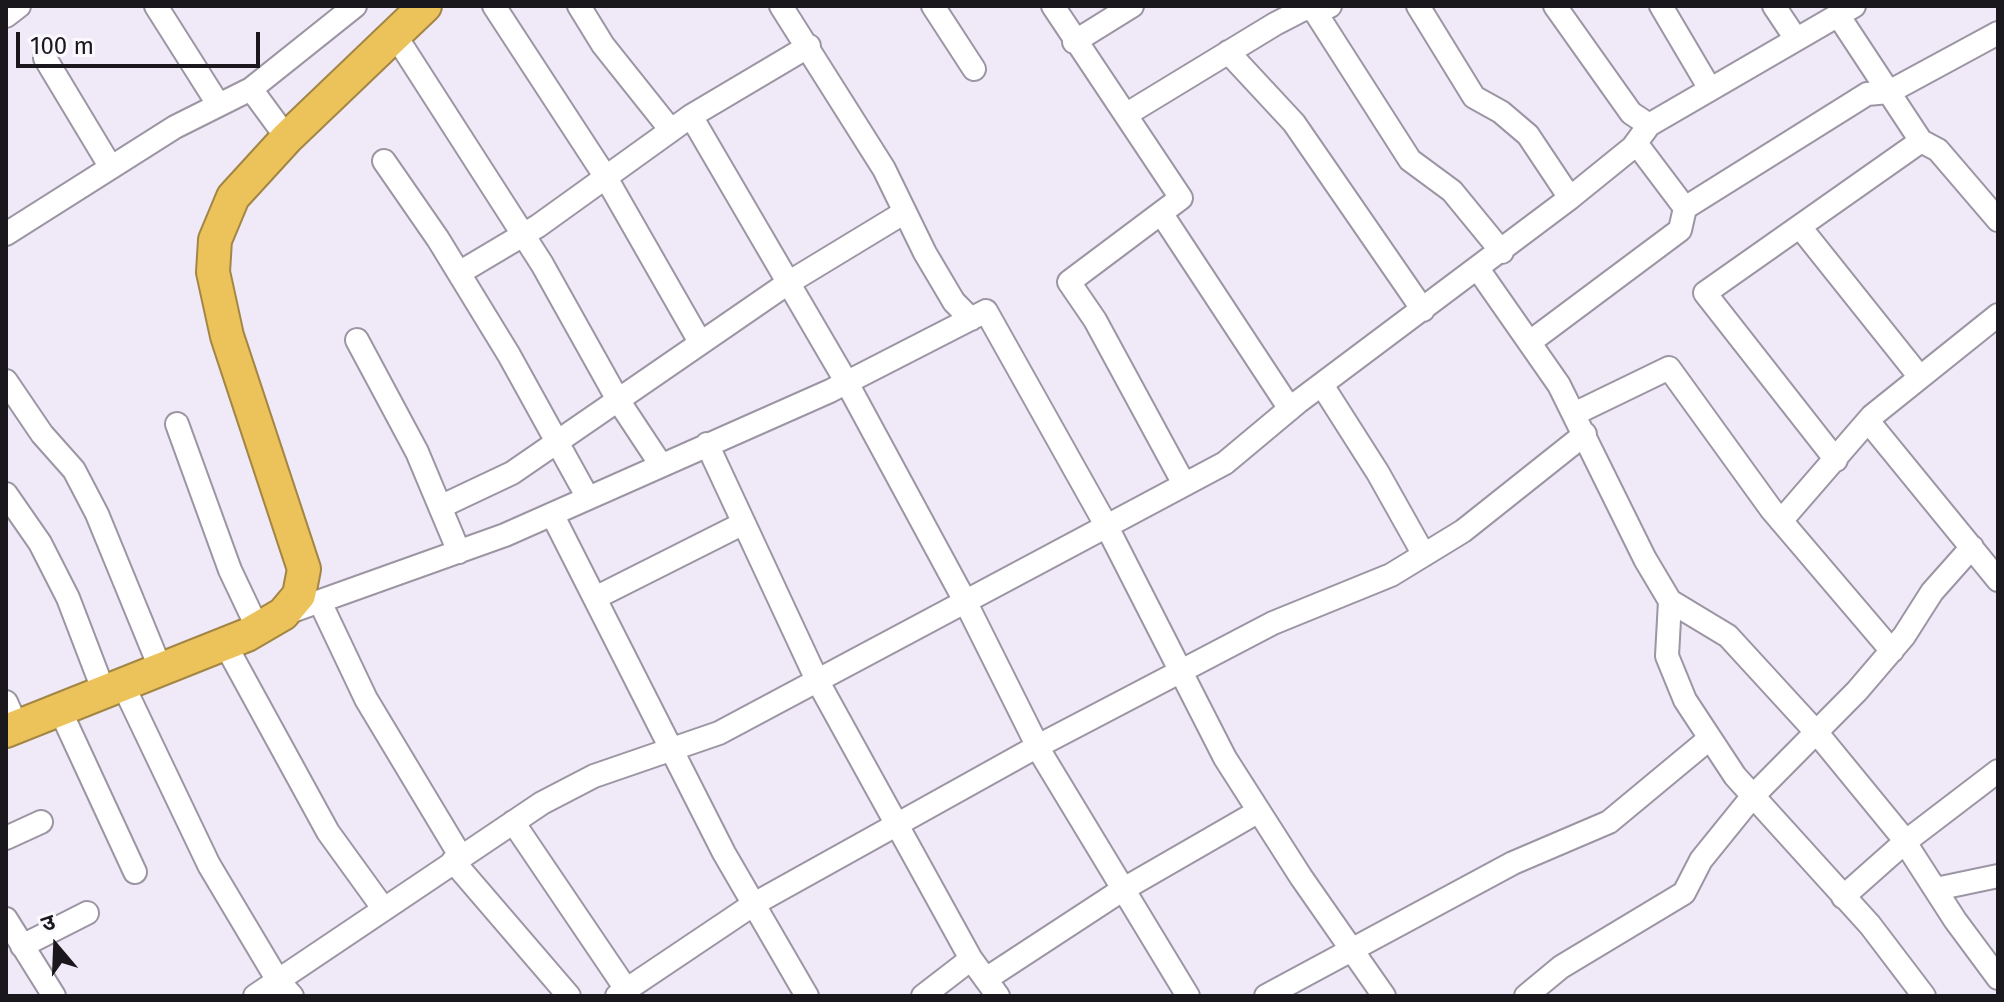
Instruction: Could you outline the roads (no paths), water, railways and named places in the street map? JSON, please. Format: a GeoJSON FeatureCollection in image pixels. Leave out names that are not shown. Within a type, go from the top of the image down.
{"type":"FeatureCollection","features":[{"type":"Feature","properties":{"kind":"highway"},"geometry":{"type":"LineString","coordinates":[[10,720],[60,710],[225,644],[270,621],[299,595],[304,569],[227,336],[213,272],[215,240],[233,197],[287,138],[425,6]]}},
{"type":"Feature","properties":{"kind":"street"},"geometry":{"type":"LineString","coordinates":[[6,16],[19,6]]}},
{"type":"Feature","properties":{"kind":"street"},"geometry":{"type":"LineString","coordinates":[[156,6],[218,104]]}},
{"type":"Feature","properties":{"kind":"street"},"geometry":{"type":"LineString","coordinates":[[9,226],[218,104],[251,89],[355,6]]}},
{"type":"Feature","properties":{"kind":"street"},"geometry":{"type":"LineString","coordinates":[[494,6],[605,176],[700,342]]}},
{"type":"Feature","properties":{"kind":"street"},"geometry":{"type":"LineString","coordinates":[[579,6],[603,45],[670,129]]}},
{"type":"Feature","properties":{"kind":"street"},"geometry":{"type":"LineString","coordinates":[[781,6],[884,169],[954,302],[971,319]]}},
{"type":"Feature","properties":{"kind":"street"},"geometry":{"type":"LineString","coordinates":[[933,6],[974,69]]}},
{"type":"Feature","properties":{"kind":"street"},"geometry":{"type":"LineString","coordinates":[[1053,6],[1074,42],[1127,114],[1181,198],[1069,282],[1095,320],[1184,484]]}},
{"type":"Feature","properties":{"kind":"street"},"geometry":{"type":"LineString","coordinates":[[1074,42],[1132,6]]}},
{"type":"Feature","properties":{"kind":"street"},"geometry":{"type":"LineString","coordinates":[[1418,6],[1474,97],[1501,112],[1528,135],[1570,198]]}},
{"type":"Feature","properties":{"kind":"street"},"geometry":{"type":"LineString","coordinates":[[1530,342],[1680,230],[1685,208],[1631,113],[1555,6]]}},
{"type":"Feature","properties":{"kind":"street"},"geometry":{"type":"LineString","coordinates":[[1661,6],[1710,89]]}},
{"type":"Feature","properties":{"kind":"street"},"geometry":{"type":"LineString","coordinates":[[1774,6],[1796,39]]}},
{"type":"Feature","properties":{"kind":"street"},"geometry":{"type":"LineString","coordinates":[[1127,114],[1304,9],[1322,8],[1410,160],[1452,191],[1502,252]]}},
{"type":"Feature","properties":{"kind":"street"},"geometry":{"type":"LineString","coordinates":[[255,996],[513,822],[594,776],[719,733],[1225,463],[1290,409],[1502,252],[1570,198],[1642,134],[1710,89],[1846,11],[1885,92],[1921,141],[1938,150],[1998,220]]}},
{"type":"Feature","properties":{"kind":"street"},"geometry":{"type":"LineString","coordinates":[[1685,208],[1867,94],[1885,92],[1998,33]]}},
{"type":"Feature","properties":{"kind":"street"},"geometry":{"type":"LineString","coordinates":[[395,35],[523,235],[618,400],[661,465]]}},
{"type":"Feature","properties":{"kind":"street"},"geometry":{"type":"LineString","coordinates":[[459,273],[523,235],[670,129],[809,46]]}},
{"type":"Feature","properties":{"kind":"street"},"geometry":{"type":"LineString","coordinates":[[1228,52],[1265,96],[1294,123],[1423,310]]}},
{"type":"Feature","properties":{"kind":"street"},"geometry":{"type":"LineString","coordinates":[[45,58],[110,166]]}},
{"type":"Feature","properties":{"kind":"street"},"geometry":{"type":"LineString","coordinates":[[251,89],[287,138]]}},
{"type":"Feature","properties":{"kind":"street"},"geometry":{"type":"LineString","coordinates":[[691,116],[847,383],[965,601],[1038,746],[1188,996]]}},
{"type":"Feature","properties":{"kind":"street"},"geometry":{"type":"LineString","coordinates":[[1836,460],[1705,293],[1921,141]]}},
{"type":"Feature","properties":{"kind":"street"},"geometry":{"type":"LineString","coordinates":[[384,161],[459,273],[588,498]]}},
{"type":"Feature","properties":{"kind":"street"},"geometry":{"type":"LineString","coordinates":[[440,507],[512,473],[788,283],[905,212]]}},
{"type":"Feature","properties":{"kind":"street"},"geometry":{"type":"LineString","coordinates":[[1161,213],[1290,409]]}},
{"type":"Feature","properties":{"kind":"street"},"geometry":{"type":"LineString","coordinates":[[1800,227],[1919,376]]}},
{"type":"Feature","properties":{"kind":"street"},"geometry":{"type":"LineString","coordinates":[[1478,269],[1530,342],[1580,424],[1645,559],[1670,601],[1728,636],[1817,733],[1905,842],[1998,978]]}},
{"type":"Feature","properties":{"kind":"street"},"geometry":{"type":"LineString","coordinates":[[177,424],[230,570],[270,621],[459,552],[552,514],[847,383],[986,311],[1106,525],[1225,758],[1384,996]]}},
{"type":"Feature","properties":{"kind":"street"},"geometry":{"type":"LineString","coordinates":[[1781,521],[1868,421],[1919,376],[1998,315]]}},
{"type":"Feature","properties":{"kind":"street"},"geometry":{"type":"LineString","coordinates":[[357,340],[417,452],[459,552]]}},
{"type":"Feature","properties":{"kind":"street"},"geometry":{"type":"LineString","coordinates":[[513,822],[622,993],[754,904],[1038,746],[1273,623],[1391,575],[1463,531],[1580,424],[1669,368],[1781,521],[1892,651]]}},
{"type":"Feature","properties":{"kind":"street"},"geometry":{"type":"LineString","coordinates":[[6,381],[42,434],[74,470],[97,514],[161,670]]}},
{"type":"Feature","properties":{"kind":"street"},"geometry":{"type":"LineString","coordinates":[[1322,385],[1378,473],[1424,555]]}},
{"type":"Feature","properties":{"kind":"street"},"geometry":{"type":"LineString","coordinates":[[1868,421],[1998,580]]}},
{"type":"Feature","properties":{"kind":"street"},"geometry":{"type":"LineString","coordinates":[[707,444],[817,680],[971,959],[992,988],[1122,890],[1259,811]]}},
{"type":"Feature","properties":{"kind":"street"},"geometry":{"type":"LineString","coordinates":[[6,494],[40,543],[209,865],[277,979],[292,996]]}},
{"type":"Feature","properties":{"kind":"street"},"geometry":{"type":"LineString","coordinates":[[552,514],[671,749],[807,996]]}},
{"type":"Feature","properties":{"kind":"street"},"geometry":{"type":"LineString","coordinates":[[595,598],[744,523]]}},
{"type":"Feature","properties":{"kind":"street"},"geometry":{"type":"LineString","coordinates":[[1526,996],[1561,967],[1684,893],[1701,860],[1752,797],[1817,733],[1892,651],[1932,592],[1972,547]]}},
{"type":"Feature","properties":{"kind":"street"},"geometry":{"type":"LineString","coordinates":[[1670,601],[1667,656],[1685,700],[1709,739],[1752,797],[1870,925],[1924,996]]}},
{"type":"Feature","properties":{"kind":"street"},"geometry":{"type":"LineString","coordinates":[[320,602],[366,699],[457,859],[569,996]]}},
{"type":"Feature","properties":{"kind":"street"},"geometry":{"type":"LineString","coordinates":[[225,644],[328,832],[383,908]]}},
{"type":"Feature","properties":{"kind":"street"},"geometry":{"type":"LineString","coordinates":[[60,710],[135,872]]}},
{"type":"Feature","properties":{"kind":"street"},"geometry":{"type":"LineString","coordinates":[[1266,996],[1350,948],[1513,863],[1609,822],[1709,739]]}},
{"type":"Feature","properties":{"kind":"street"},"geometry":{"type":"LineString","coordinates":[[1843,897],[1905,842],[1998,771]]}},
{"type":"Feature","properties":{"kind":"street"},"geometry":{"type":"LineString","coordinates":[[6,838],[41,822]]}},
{"type":"Feature","properties":{"kind":"street"},"geometry":{"type":"LineString","coordinates":[[1936,889],[1998,876]]}},
{"type":"Feature","properties":{"kind":"street"},"geometry":{"type":"LineString","coordinates":[[15,944],[87,913]]}},
{"type":"Feature","properties":{"kind":"street"},"geometry":{"type":"LineString","coordinates":[[6,919],[15,944],[54,996]]}},
{"type":"Feature","properties":{"kind":"street"},"geometry":{"type":"LineString","coordinates":[[923,996],[971,959]]}}]}
